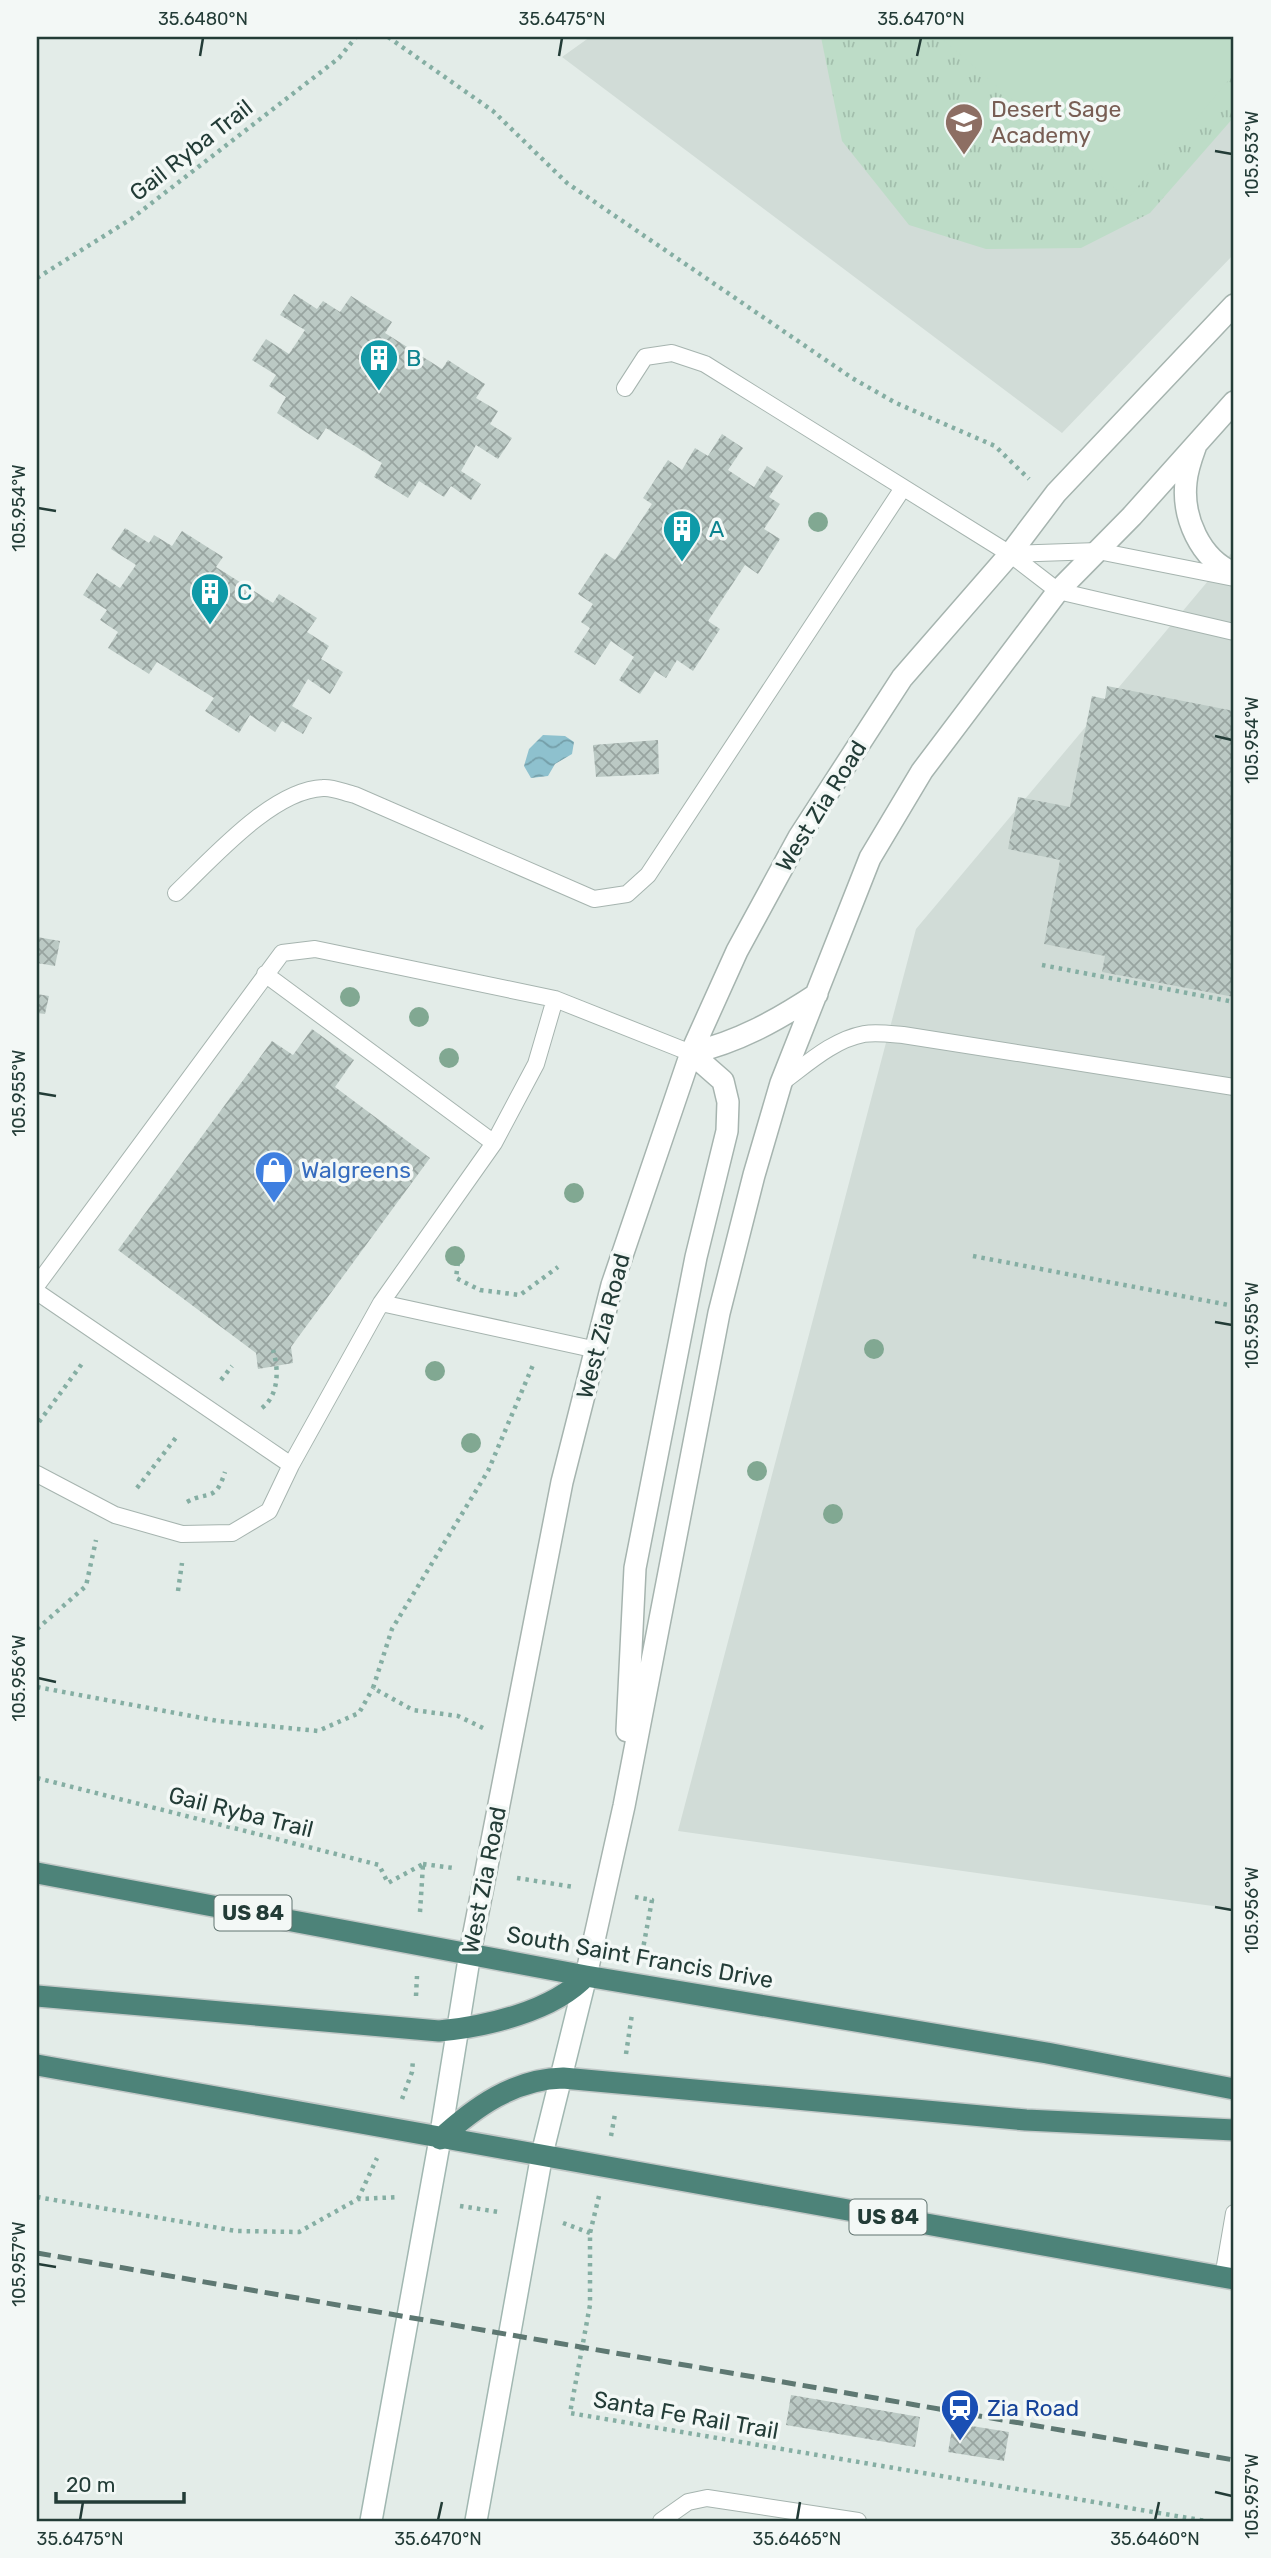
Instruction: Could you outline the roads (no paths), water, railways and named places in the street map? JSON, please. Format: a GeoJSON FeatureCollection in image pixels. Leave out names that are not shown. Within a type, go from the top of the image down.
{"type":"FeatureCollection","features":[{"type":"Feature","properties":{"kind":"highway","name":"South Saint Francis Drive"},"geometry":{"type":"LineString","coordinates":[[37,1873],[586,1976],[1047,2053],[1234,2089]]}},
{"type":"Feature","properties":{"kind":"highway"},"geometry":{"type":"LineString","coordinates":[[37,1996],[415,2031],[457,2030],[550,2004],[586,1976]]}},
{"type":"Feature","properties":{"kind":"highway","name":"US 84"},"geometry":{"type":"LineString","coordinates":[[37,2065],[1228,2278]]}},
{"type":"Feature","properties":{"kind":"highway"},"geometry":{"type":"LineString","coordinates":[[440,2139],[463,2118],[519,2084],[538,2079],[563,2078],[1026,2120],[1234,2130]]}},
{"type":"Feature","properties":{"kind":"street","name":"West Zia Road"},"geometry":{"type":"LineString","coordinates":[[370,2521],[440,2139],[470,1953],[562,1482],[612,1284],[691,1053],[737,951],[799,837],[902,678],[1010,554],[1056,493],[1234,305]]}},
{"type":"Feature","properties":{"kind":"street"},"geometry":{"type":"LineString","coordinates":[[476,2521],[542,2154],[563,2078],[624,1806],[719,1313],[754,1175],[781,1083],[870,858],[922,771],[1058,591],[1234,402]]}},
{"type":"Feature","properties":{"kind":"street"},"geometry":{"type":"LineString","coordinates":[[1197,440],[1186,482],[1192,526],[1197,540],[1214,559],[1234,573]]}},
{"type":"Feature","properties":{"kind":"street"},"geometry":{"type":"LineString","coordinates":[[691,1053],[722,1046],[773,1023],[817,994]]}},
{"type":"Feature","properties":{"kind":"street"},"geometry":{"type":"LineString","coordinates":[[624,1806],[635,1568],[696,1257],[727,1131],[728,1102],[723,1082],[691,1053]]}},
{"type":"Feature","properties":{"kind":"lane"},"geometry":{"type":"LineString","coordinates":[[625,387],[645,357],[672,353],[705,364],[1010,554],[1058,591],[1234,632]]}},
{"type":"Feature","properties":{"kind":"lane"},"geometry":{"type":"LineString","coordinates":[[176,892],[236,836],[290,795],[325,788],[355,795],[594,899],[627,894],[648,875],[903,488]]}},
{"type":"Feature","properties":{"kind":"lane"},"geometry":{"type":"LineString","coordinates":[[1010,554],[1098,551],[1234,578]]}},
{"type":"Feature","properties":{"kind":"lane"},"geometry":{"type":"LineString","coordinates":[[37,1285],[282,953],[315,949],[555,999],[691,1053]]}},
{"type":"Feature","properties":{"kind":"lane"},"geometry":{"type":"LineString","coordinates":[[265,974],[494,1143]]}},
{"type":"Feature","properties":{"kind":"lane"},"geometry":{"type":"LineString","coordinates":[[37,1474],[115,1515],[182,1534],[232,1533],[269,1511],[290,1465],[382,1303],[494,1143],[536,1064],[555,999]]}},
{"type":"Feature","properties":{"kind":"lane"},"geometry":{"type":"LineString","coordinates":[[781,1083],[828,1048],[863,1034],[903,1035],[988,1046],[1234,1087]]}},
{"type":"Feature","properties":{"kind":"lane"},"geometry":{"type":"LineString","coordinates":[[37,1292],[290,1465]]}},
{"type":"Feature","properties":{"kind":"lane"},"geometry":{"type":"LineString","coordinates":[[382,1303],[597,1350]]}},
{"type":"Feature","properties":{"kind":"lane"},"geometry":{"type":"LineString","coordinates":[[1228,2278],[1234,2213]]}},
{"type":"Feature","properties":{"kind":"lane"},"geometry":{"type":"LineString","coordinates":[[661,2521],[688,2502],[707,2498],[858,2521]]}},
{"type":"Feature","properties":{"kind":"water"},"geometry":{"type":"Polygon","coordinates":[[[543,735],[565,736],[574,742],[572,754],[555,764],[548,776],[531,778],[524,766],[529,749],[543,735]]]}},
{"type":"Feature","properties":{"kind":"railway"},"geometry":{"type":"LineString","coordinates":[[37,2253],[1234,2460]]}},
{"type":"Feature","properties":{"kind":"place","name":"Desert Sage Academy"},"geometry":{"type":"Point","coordinates":[964,156]}},
{"type":"Feature","properties":{"kind":"place","name":"B"},"geometry":{"type":"Point","coordinates":[379,392]}},
{"type":"Feature","properties":{"kind":"place","name":"A"},"geometry":{"type":"Point","coordinates":[682,563]}},
{"type":"Feature","properties":{"kind":"place","name":"C"},"geometry":{"type":"Point","coordinates":[210,626]}},
{"type":"Feature","properties":{"kind":"place","name":"Walgreens"},"geometry":{"type":"Point","coordinates":[274,1204]}},
{"type":"Feature","properties":{"kind":"place","name":"Zia Road"},"geometry":{"type":"Point","coordinates":[960,2442]}}]}
